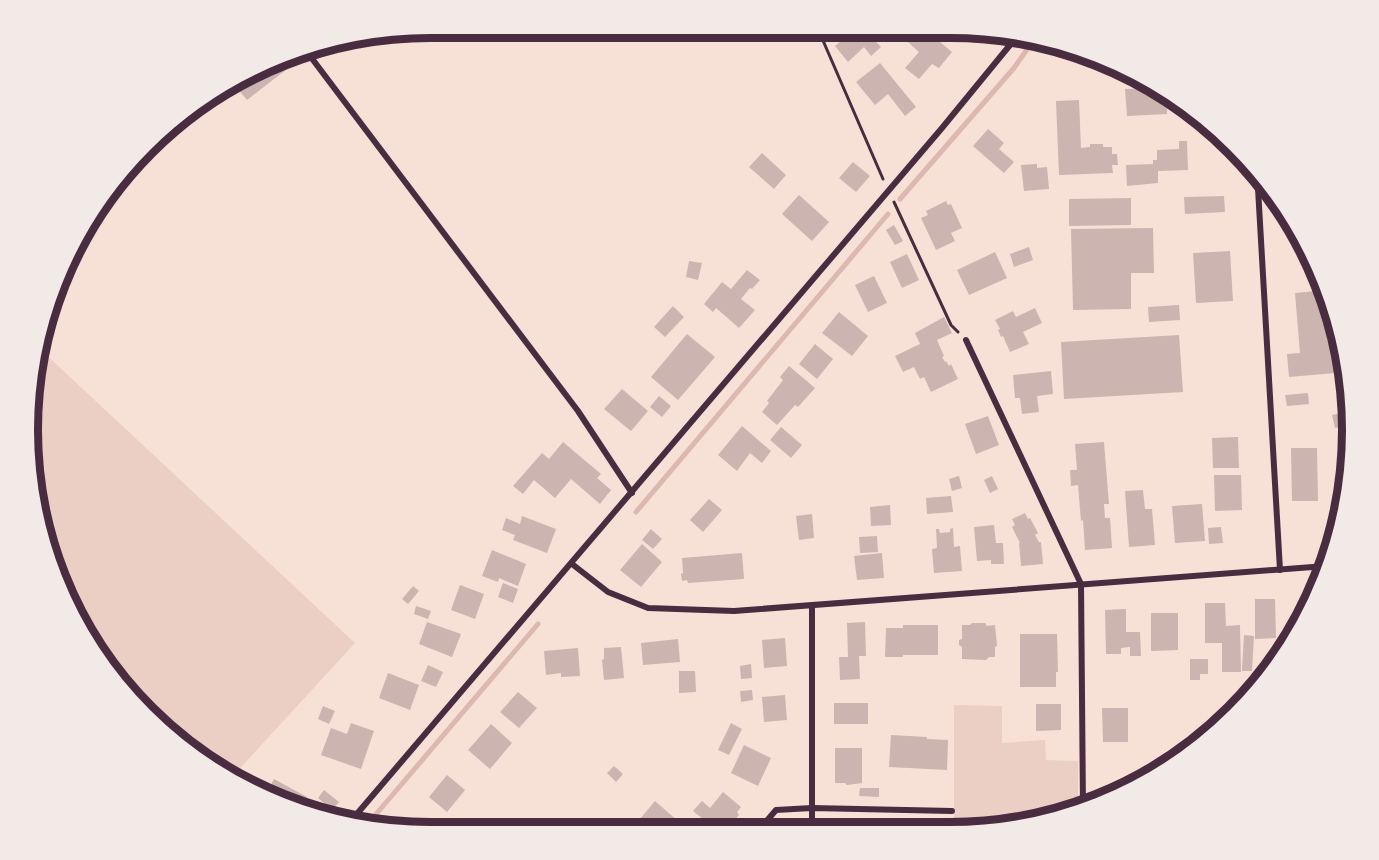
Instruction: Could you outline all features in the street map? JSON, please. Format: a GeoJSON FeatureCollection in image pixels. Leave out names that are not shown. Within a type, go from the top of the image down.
{"type":"FeatureCollection","features":[{"type":"Feature","properties":{"kind":"street"},"geometry":{"type":"LineString","coordinates":[[356,815],[889,191],[1011,43]]}},
{"type":"Feature","properties":{"kind":"street"},"geometry":{"type":"LineString","coordinates":[[310,56],[578,411],[632,493]]}},
{"type":"Feature","properties":{"kind":"street"},"geometry":{"type":"LineString","coordinates":[[1258,189],[1280,570]]}},
{"type":"Feature","properties":{"kind":"street"},"geometry":{"type":"LineString","coordinates":[[966,339],[1081,584],[1083,799]]}},
{"type":"Feature","properties":{"kind":"street"},"geometry":{"type":"LineString","coordinates":[[572,564],[608,592],[648,608],[734,611],[1317,567]]}},
{"type":"Feature","properties":{"kind":"street"},"geometry":{"type":"LineString","coordinates":[[812,606],[813,822]]}},
{"type":"Feature","properties":{"kind":"street"},"geometry":{"type":"LineString","coordinates":[[766,822],[776,810],[812,808],[952,811]]}},
{"type":"Feature","properties":{"kind":"path"},"geometry":{"type":"LineString","coordinates":[[822,38],[951,325],[966,339]]}},
{"type":"Feature","properties":{"kind":"shaded area"},"geometry":{"type":"Polygon","coordinates":[[[45,354],[355,643],[237,772],[191,741],[152,708],[119,669],[90,626],[58,556],[45,507],[38,456],[38,404],[45,354]]]}},
{"type":"Feature","properties":{"kind":"shaded area"},"geometry":{"type":"Polygon","coordinates":[[[954,705],[1002,706],[1002,743],[1045,740],[1046,760],[1078,761],[1078,801],[1026,815],[975,822],[954,822],[954,705]]]}},
{"type":"Feature","properties":{"kind":"shaded area"},"geometry":{"type":"Polygon","coordinates":[[[800,819],[800,822],[781,822],[800,819]]]}},
{"type":"Feature","properties":{"kind":"building"},"geometry":{"type":"Polygon","coordinates":[[[844,38],[873,38],[881,47],[871,56],[864,47],[848,62],[835,46],[844,38]]]}},
{"type":"Feature","properties":{"kind":"building"},"geometry":{"type":"Polygon","coordinates":[[[912,38],[943,38],[940,42],[952,52],[939,68],[932,64],[919,79],[905,68],[919,52],[908,42],[912,38]]]}},
{"type":"Feature","properties":{"kind":"building"},"geometry":{"type":"Polygon","coordinates":[[[880,63],[916,107],[905,116],[888,94],[875,105],[856,82],[880,63]]]}},
{"type":"Feature","properties":{"kind":"building"},"geometry":{"type":"Polygon","coordinates":[[[289,64],[291,66],[247,100],[237,88],[289,64]]]}},
{"type":"Feature","properties":{"kind":"building"},"geometry":{"type":"Polygon","coordinates":[[[1125,89],[1145,90],[1167,104],[1167,114],[1127,116],[1125,89]]]}},
{"type":"Feature","properties":{"kind":"building"},"geometry":{"type":"Polygon","coordinates":[[[1079,100],[1081,148],[1090,147],[1090,144],[1112,147],[1112,154],[1117,154],[1118,165],[1112,165],[1113,173],[1059,175],[1056,101],[1079,100]]]}},
{"type":"Feature","properties":{"kind":"building"},"geometry":{"type":"Polygon","coordinates":[[[988,129],[1004,143],[999,149],[1014,162],[1004,173],[973,146],[988,129]]]}},
{"type":"Feature","properties":{"kind":"building"},"geometry":{"type":"Polygon","coordinates":[[[1179,141],[1187,141],[1188,170],[1158,171],[1158,183],[1127,186],[1126,165],[1153,164],[1153,160],[1157,160],[1157,150],[1179,149],[1179,141]]]}},
{"type":"Feature","properties":{"kind":"building"},"geometry":{"type":"Polygon","coordinates":[[[762,153],[786,175],[774,189],[749,167],[762,153]]]}},
{"type":"Feature","properties":{"kind":"building"},"geometry":{"type":"Polygon","coordinates":[[[853,162],[870,176],[856,192],[839,178],[853,162]]]}},
{"type":"Feature","properties":{"kind":"building"},"geometry":{"type":"Polygon","coordinates":[[[1037,164],[1037,168],[1047,167],[1049,189],[1024,191],[1021,165],[1037,164]]]}},
{"type":"Feature","properties":{"kind":"building"},"geometry":{"type":"Polygon","coordinates":[[[799,195],[829,222],[812,241],[782,214],[799,195]]]}},
{"type":"Feature","properties":{"kind":"building"},"geometry":{"type":"Polygon","coordinates":[[[1224,196],[1225,212],[1185,214],[1184,197],[1224,196]]]}},
{"type":"Feature","properties":{"kind":"building"},"geometry":{"type":"Polygon","coordinates":[[[1131,198],[1131,225],[1069,226],[1069,199],[1131,198]]]}},
{"type":"Feature","properties":{"kind":"building"},"geometry":{"type":"Polygon","coordinates":[[[946,201],[948,205],[951,204],[962,228],[951,233],[955,241],[936,250],[921,218],[928,215],[926,211],[946,201]]]}},
{"type":"Feature","properties":{"kind":"building"},"geometry":{"type":"Polygon","coordinates":[[[894,225],[903,241],[895,245],[886,230],[894,225]]]}},
{"type":"Feature","properties":{"kind":"building"},"geometry":{"type":"Polygon","coordinates":[[[1153,228],[1154,273],[1131,273],[1131,309],[1073,310],[1071,229],[1153,228]]]}},
{"type":"Feature","properties":{"kind":"building"},"geometry":{"type":"Polygon","coordinates":[[[1029,247],[1033,260],[1014,267],[1010,254],[1029,247]]]}},
{"type":"Feature","properties":{"kind":"building"},"geometry":{"type":"Polygon","coordinates":[[[1230,251],[1233,301],[1196,303],[1193,253],[1230,251]]]}},
{"type":"Feature","properties":{"kind":"building"},"geometry":{"type":"Polygon","coordinates":[[[995,252],[1007,278],[969,295],[957,270],[995,252]]]}},
{"type":"Feature","properties":{"kind":"building"},"geometry":{"type":"Polygon","coordinates":[[[907,254],[919,280],[902,288],[890,262],[907,254]]]}},
{"type":"Feature","properties":{"kind":"building"},"geometry":{"type":"Polygon","coordinates":[[[689,261],[702,263],[698,280],[686,277],[689,261]]]}},
{"type":"Feature","properties":{"kind":"building"},"geometry":{"type":"Polygon","coordinates":[[[747,270],[760,280],[741,299],[755,310],[739,328],[716,308],[713,312],[704,304],[722,282],[731,289],[747,270]]]}},
{"type":"Feature","properties":{"kind":"building"},"geometry":{"type":"Polygon","coordinates":[[[874,276],[887,303],[868,312],[855,285],[874,276]]]}},
{"type":"Feature","properties":{"kind":"building"},"geometry":{"type":"Polygon","coordinates":[[[1316,291],[1328,328],[1337,373],[1289,377],[1287,354],[1300,353],[1295,293],[1316,291]]]}},
{"type":"Feature","properties":{"kind":"building"},"geometry":{"type":"Polygon","coordinates":[[[1179,305],[1180,320],[1149,322],[1148,307],[1179,305]]]}},
{"type":"Feature","properties":{"kind":"building"},"geometry":{"type":"Polygon","coordinates":[[[673,306],[684,317],[665,337],[654,327],[673,306]]]}},
{"type":"Feature","properties":{"kind":"building"},"geometry":{"type":"Polygon","coordinates":[[[1035,308],[1042,323],[1023,332],[1029,344],[1010,352],[995,320],[1013,311],[1016,317],[1035,308]]]}},
{"type":"Feature","properties":{"kind":"building"},"geometry":{"type":"Polygon","coordinates":[[[839,312],[868,336],[852,356],[822,333],[839,312]]]}},
{"type":"Feature","properties":{"kind":"building"},"geometry":{"type":"Polygon","coordinates":[[[944,317],[952,333],[937,340],[944,356],[942,357],[949,366],[951,364],[958,379],[931,392],[924,377],[920,379],[914,367],[903,372],[895,356],[920,344],[915,333],[944,317]]]}},
{"type":"Feature","properties":{"kind":"building"},"geometry":{"type":"Polygon","coordinates":[[[687,334],[715,357],[678,400],[651,377],[687,334]]]}},
{"type":"Feature","properties":{"kind":"building"},"geometry":{"type":"Polygon","coordinates":[[[1179,335],[1183,392],[1064,399],[1061,342],[1179,335]]]}},
{"type":"Feature","properties":{"kind":"building"},"geometry":{"type":"Polygon","coordinates":[[[815,344],[833,359],[817,379],[799,364],[815,344]]]}},
{"type":"Feature","properties":{"kind":"building"},"geometry":{"type":"Polygon","coordinates":[[[789,366],[815,388],[777,425],[762,412],[769,403],[767,401],[783,380],[780,377],[789,366]]]}},
{"type":"Feature","properties":{"kind":"building"},"geometry":{"type":"Polygon","coordinates":[[[1051,371],[1053,394],[1037,396],[1039,412],[1022,414],[1020,398],[1015,398],[1013,375],[1051,371]]]}},
{"type":"Feature","properties":{"kind":"building"},"geometry":{"type":"Polygon","coordinates":[[[622,389],[648,411],[631,431],[604,409],[622,389]]]}},
{"type":"Feature","properties":{"kind":"building"},"geometry":{"type":"Polygon","coordinates":[[[1308,393],[1309,404],[1287,406],[1285,395],[1308,393]]]}},
{"type":"Feature","properties":{"kind":"building"},"geometry":{"type":"Polygon","coordinates":[[[659,396],[671,406],[662,417],[650,407],[659,396]]]}},
{"type":"Feature","properties":{"kind":"building"},"geometry":{"type":"Polygon","coordinates":[[[1341,413],[1342,427],[1335,428],[1332,415],[1341,413]]]}},
{"type":"Feature","properties":{"kind":"building"},"geometry":{"type":"Polygon","coordinates":[[[988,416],[999,445],[976,454],[965,424],[988,416]]]}},
{"type":"Feature","properties":{"kind":"building"},"geometry":{"type":"Polygon","coordinates":[[[742,426],[771,451],[762,463],[750,453],[737,471],[718,455],[742,426]]]}},
{"type":"Feature","properties":{"kind":"building"},"geometry":{"type":"Polygon","coordinates":[[[781,427],[802,445],[791,458],[770,440],[781,427]]]}},
{"type":"Feature","properties":{"kind":"building"},"geometry":{"type":"Polygon","coordinates":[[[1238,437],[1239,468],[1213,468],[1212,438],[1238,437]]]}},
{"type":"Feature","properties":{"kind":"building"},"geometry":{"type":"Polygon","coordinates":[[[563,442],[601,474],[597,478],[611,490],[600,504],[571,479],[555,498],[534,480],[523,494],[513,486],[542,453],[549,459],[563,442]]]}},
{"type":"Feature","properties":{"kind":"building"},"geometry":{"type":"Polygon","coordinates":[[[1104,442],[1109,504],[1104,504],[1105,518],[1110,518],[1112,548],[1085,550],[1078,485],[1071,486],[1070,470],[1077,470],[1075,444],[1104,442]]]}},
{"type":"Feature","properties":{"kind":"building"},"geometry":{"type":"Polygon","coordinates":[[[1291,448],[1317,448],[1318,501],[1292,501],[1291,448]]]}},
{"type":"Feature","properties":{"kind":"building"},"geometry":{"type":"Polygon","coordinates":[[[1214,475],[1241,475],[1242,510],[1215,511],[1214,475]]]}},
{"type":"Feature","properties":{"kind":"building"},"geometry":{"type":"Polygon","coordinates":[[[959,476],[962,488],[952,491],[949,479],[959,476]]]}},
{"type":"Feature","properties":{"kind":"building"},"geometry":{"type":"Polygon","coordinates":[[[992,476],[998,489],[990,493],[984,480],[992,476]]]}},
{"type":"Feature","properties":{"kind":"building"},"geometry":{"type":"Polygon","coordinates":[[[1143,490],[1145,509],[1152,509],[1155,545],[1129,547],[1125,491],[1143,490]]]}},
{"type":"Feature","properties":{"kind":"building"},"geometry":{"type":"Polygon","coordinates":[[[951,496],[953,512],[927,514],[926,498],[951,496]]]}},
{"type":"Feature","properties":{"kind":"building"},"geometry":{"type":"Polygon","coordinates":[[[709,499],[722,510],[703,532],[690,520],[709,499]]]}},
{"type":"Feature","properties":{"kind":"building"},"geometry":{"type":"Polygon","coordinates":[[[1202,504],[1205,541],[1175,543],[1172,506],[1202,504]]]}},
{"type":"Feature","properties":{"kind":"building"},"geometry":{"type":"Polygon","coordinates":[[[890,505],[891,525],[871,526],[870,507],[890,505]]]}},
{"type":"Feature","properties":{"kind":"building"},"geometry":{"type":"Polygon","coordinates":[[[1025,513],[1038,533],[1035,535],[1041,542],[1043,564],[1021,566],[1020,543],[1012,527],[1015,525],[1012,519],[1025,513]]]}},
{"type":"Feature","properties":{"kind":"building"},"geometry":{"type":"Polygon","coordinates":[[[812,514],[814,538],[799,540],[796,516],[812,514]]]}},
{"type":"Feature","properties":{"kind":"building"},"geometry":{"type":"Polygon","coordinates":[[[522,516],[556,529],[547,553],[513,540],[515,535],[502,530],[506,518],[520,524],[522,516]]]}},
{"type":"Feature","properties":{"kind":"building"},"geometry":{"type":"Polygon","coordinates":[[[994,525],[996,543],[1003,543],[1004,564],[991,564],[991,560],[977,561],[974,527],[994,525]]]}},
{"type":"Feature","properties":{"kind":"building"},"geometry":{"type":"Polygon","coordinates":[[[1221,527],[1223,543],[1209,544],[1208,528],[1221,527]]]}},
{"type":"Feature","properties":{"kind":"building"},"geometry":{"type":"Polygon","coordinates":[[[953,528],[954,547],[960,546],[962,571],[934,573],[932,549],[937,548],[936,529],[939,529],[940,533],[950,532],[953,528]]]}},
{"type":"Feature","properties":{"kind":"building"},"geometry":{"type":"Polygon","coordinates":[[[651,529],[662,539],[653,549],[642,540],[651,529]]]}},
{"type":"Feature","properties":{"kind":"building"},"geometry":{"type":"Polygon","coordinates":[[[877,536],[878,552],[860,553],[859,537],[877,536]]]}},
{"type":"Feature","properties":{"kind":"building"},"geometry":{"type":"Polygon","coordinates":[[[642,544],[662,562],[641,587],[620,570],[642,544]]]}},
{"type":"Feature","properties":{"kind":"building"},"geometry":{"type":"Polygon","coordinates":[[[492,550],[526,564],[518,586],[499,578],[498,582],[482,576],[492,550]]]}},
{"type":"Feature","properties":{"kind":"building"},"geometry":{"type":"Polygon","coordinates":[[[742,553],[744,579],[688,583],[687,580],[682,581],[682,558],[742,553]]]}},
{"type":"Feature","properties":{"kind":"building"},"geometry":{"type":"Polygon","coordinates":[[[882,553],[884,578],[857,580],[854,556],[882,553]]]}},
{"type":"Feature","properties":{"kind":"building"},"geometry":{"type":"Polygon","coordinates":[[[503,583],[518,589],[513,603],[498,597],[503,583]]]}},
{"type":"Feature","properties":{"kind":"building"},"geometry":{"type":"Polygon","coordinates":[[[460,585],[484,594],[475,619],[451,610],[460,585]]]}},
{"type":"Feature","properties":{"kind":"building"},"geometry":{"type":"Polygon","coordinates":[[[413,586],[419,591],[408,604],[402,599],[413,586]]]}},
{"type":"Feature","properties":{"kind":"building"},"geometry":{"type":"Polygon","coordinates":[[[1255,599],[1275,599],[1276,638],[1255,639],[1255,599]]]}},
{"type":"Feature","properties":{"kind":"building"},"geometry":{"type":"Polygon","coordinates":[[[1205,603],[1225,603],[1226,626],[1240,625],[1241,672],[1222,672],[1222,643],[1205,643],[1205,603]]]}},
{"type":"Feature","properties":{"kind":"building"},"geometry":{"type":"Polygon","coordinates":[[[416,606],[431,611],[428,619],[414,614],[416,606]]]}},
{"type":"Feature","properties":{"kind":"building"},"geometry":{"type":"Polygon","coordinates":[[[1126,609],[1126,632],[1140,632],[1141,656],[1130,656],[1130,647],[1121,648],[1121,654],[1106,654],[1105,610],[1126,609]]]}},
{"type":"Feature","properties":{"kind":"building"},"geometry":{"type":"Polygon","coordinates":[[[1151,613],[1178,613],[1178,650],[1151,651],[1151,613]]]}},
{"type":"Feature","properties":{"kind":"building"},"geometry":{"type":"Polygon","coordinates":[[[427,622],[461,634],[452,657],[419,644],[427,622]]]}},
{"type":"Feature","properties":{"kind":"building"},"geometry":{"type":"Polygon","coordinates":[[[865,622],[866,656],[859,656],[860,679],[840,680],[839,657],[848,657],[847,623],[865,622]]]}},
{"type":"Feature","properties":{"kind":"building"},"geometry":{"type":"Polygon","coordinates":[[[972,623],[995,625],[997,646],[995,657],[989,657],[986,660],[962,659],[962,647],[959,645],[959,640],[962,639],[962,625],[972,623]]]}},
{"type":"Feature","properties":{"kind":"building"},"geometry":{"type":"Polygon","coordinates":[[[903,625],[938,625],[938,655],[885,657],[886,628],[903,628],[903,625]]]}},
{"type":"Feature","properties":{"kind":"building"},"geometry":{"type":"Polygon","coordinates":[[[1020,634],[1057,634],[1056,687],[1020,687],[1020,634]]]}},
{"type":"Feature","properties":{"kind":"building"},"geometry":{"type":"Polygon","coordinates":[[[1244,635],[1254,636],[1252,671],[1242,671],[1244,635]]]}},
{"type":"Feature","properties":{"kind":"building"},"geometry":{"type":"Polygon","coordinates":[[[785,638],[787,666],[764,668],[762,640],[785,638]]]}},
{"type":"Feature","properties":{"kind":"building"},"geometry":{"type":"Polygon","coordinates":[[[678,639],[680,662],[643,665],[641,643],[678,639]]]}},
{"type":"Feature","properties":{"kind":"building"},"geometry":{"type":"Polygon","coordinates":[[[621,647],[624,678],[604,680],[602,660],[604,659],[604,648],[621,647]]]}},
{"type":"Feature","properties":{"kind":"building"},"geometry":{"type":"Polygon","coordinates":[[[578,648],[580,676],[561,677],[561,673],[546,675],[544,651],[578,648]]]}},
{"type":"Feature","properties":{"kind":"building"},"geometry":{"type":"Polygon","coordinates":[[[1190,659],[1208,659],[1208,674],[1200,674],[1200,680],[1190,680],[1190,659]]]}},
{"type":"Feature","properties":{"kind":"building"},"geometry":{"type":"Polygon","coordinates":[[[751,664],[752,678],[741,679],[740,666],[751,664]]]}},
{"type":"Feature","properties":{"kind":"building"},"geometry":{"type":"Polygon","coordinates":[[[428,665],[443,672],[436,687],[421,681],[428,665]]]}},
{"type":"Feature","properties":{"kind":"building"},"geometry":{"type":"Polygon","coordinates":[[[679,671],[695,671],[696,692],[679,693],[679,671]]]}},
{"type":"Feature","properties":{"kind":"building"},"geometry":{"type":"Polygon","coordinates":[[[388,673],[419,685],[410,710],[379,698],[388,673]]]}},
{"type":"Feature","properties":{"kind":"building"},"geometry":{"type":"Polygon","coordinates":[[[752,690],[753,700],[741,702],[740,691],[752,690]]]}},
{"type":"Feature","properties":{"kind":"building"},"geometry":{"type":"Polygon","coordinates":[[[518,692],[537,708],[519,728],[500,712],[518,692]]]}},
{"type":"Feature","properties":{"kind":"building"},"geometry":{"type":"Polygon","coordinates":[[[785,695],[787,720],[764,722],[762,697],[785,695]]]}},
{"type":"Feature","properties":{"kind":"building"},"geometry":{"type":"Polygon","coordinates":[[[834,703],[868,703],[868,724],[834,724],[834,703]]]}},
{"type":"Feature","properties":{"kind":"building"},"geometry":{"type":"Polygon","coordinates":[[[1036,704],[1061,704],[1061,730],[1036,731],[1036,704]]]}},
{"type":"Feature","properties":{"kind":"building"},"geometry":{"type":"Polygon","coordinates":[[[323,706],[335,711],[329,724],[318,719],[323,706]]]}},
{"type":"Feature","properties":{"kind":"building"},"geometry":{"type":"Polygon","coordinates":[[[1102,708],[1128,708],[1128,742],[1103,742],[1102,708]]]}},
{"type":"Feature","properties":{"kind":"building"},"geometry":{"type":"Polygon","coordinates":[[[351,723],[374,731],[361,769],[321,755],[331,728],[347,734],[351,723]]]}},
{"type":"Feature","properties":{"kind":"building"},"geometry":{"type":"Polygon","coordinates":[[[731,723],[742,729],[729,755],[718,750],[731,723]]]}},
{"type":"Feature","properties":{"kind":"building"},"geometry":{"type":"Polygon","coordinates":[[[491,724],[512,743],[490,769],[468,750],[491,724]]]}},
{"type":"Feature","properties":{"kind":"building"},"geometry":{"type":"Polygon","coordinates":[[[891,735],[948,740],[947,770],[889,767],[891,735]]]}},
{"type":"Feature","properties":{"kind":"building"},"geometry":{"type":"Polygon","coordinates":[[[744,745],[771,758],[758,786],[731,773],[744,745]]]}},
{"type":"Feature","properties":{"kind":"building"},"geometry":{"type":"Polygon","coordinates":[[[835,748],[862,748],[862,783],[847,785],[835,783],[835,748]]]}},
{"type":"Feature","properties":{"kind":"building"},"geometry":{"type":"Polygon","coordinates":[[[614,766],[623,774],[616,782],[607,773],[614,766]]]}},
{"type":"Feature","properties":{"kind":"building"},"geometry":{"type":"Polygon","coordinates":[[[447,775],[465,790],[447,812],[429,797],[447,775]]]}},
{"type":"Feature","properties":{"kind":"building"},"geometry":{"type":"Polygon","coordinates":[[[274,779],[307,797],[304,802],[269,788],[274,779]]]}},
{"type":"Feature","properties":{"kind":"building"},"geometry":{"type":"Polygon","coordinates":[[[860,788],[879,788],[879,797],[859,796],[860,788]]]}},
{"type":"Feature","properties":{"kind":"building"},"geometry":{"type":"Polygon","coordinates":[[[324,790],[339,802],[332,810],[318,798],[324,790]]]}},
{"type":"Feature","properties":{"kind":"building"},"geometry":{"type":"Polygon","coordinates":[[[723,792],[741,807],[737,812],[739,815],[733,822],[707,822],[693,811],[702,801],[710,808],[723,792]]]}},
{"type":"Feature","properties":{"kind":"building"},"geometry":{"type":"Polygon","coordinates":[[[655,801],[679,822],[644,822],[640,819],[655,801]]]}},
{"type":"Feature","properties":{"kind":"waterway"},"geometry":{"type":"LineString","coordinates":[[900,199],[1014,68],[1029,46]]}},
{"type":"Feature","properties":{"kind":"waterway"},"geometry":{"type":"LineString","coordinates":[[636,512],[888,214]]}},
{"type":"Feature","properties":{"kind":"waterway"},"geometry":{"type":"LineString","coordinates":[[373,818],[538,624]]}}]}
